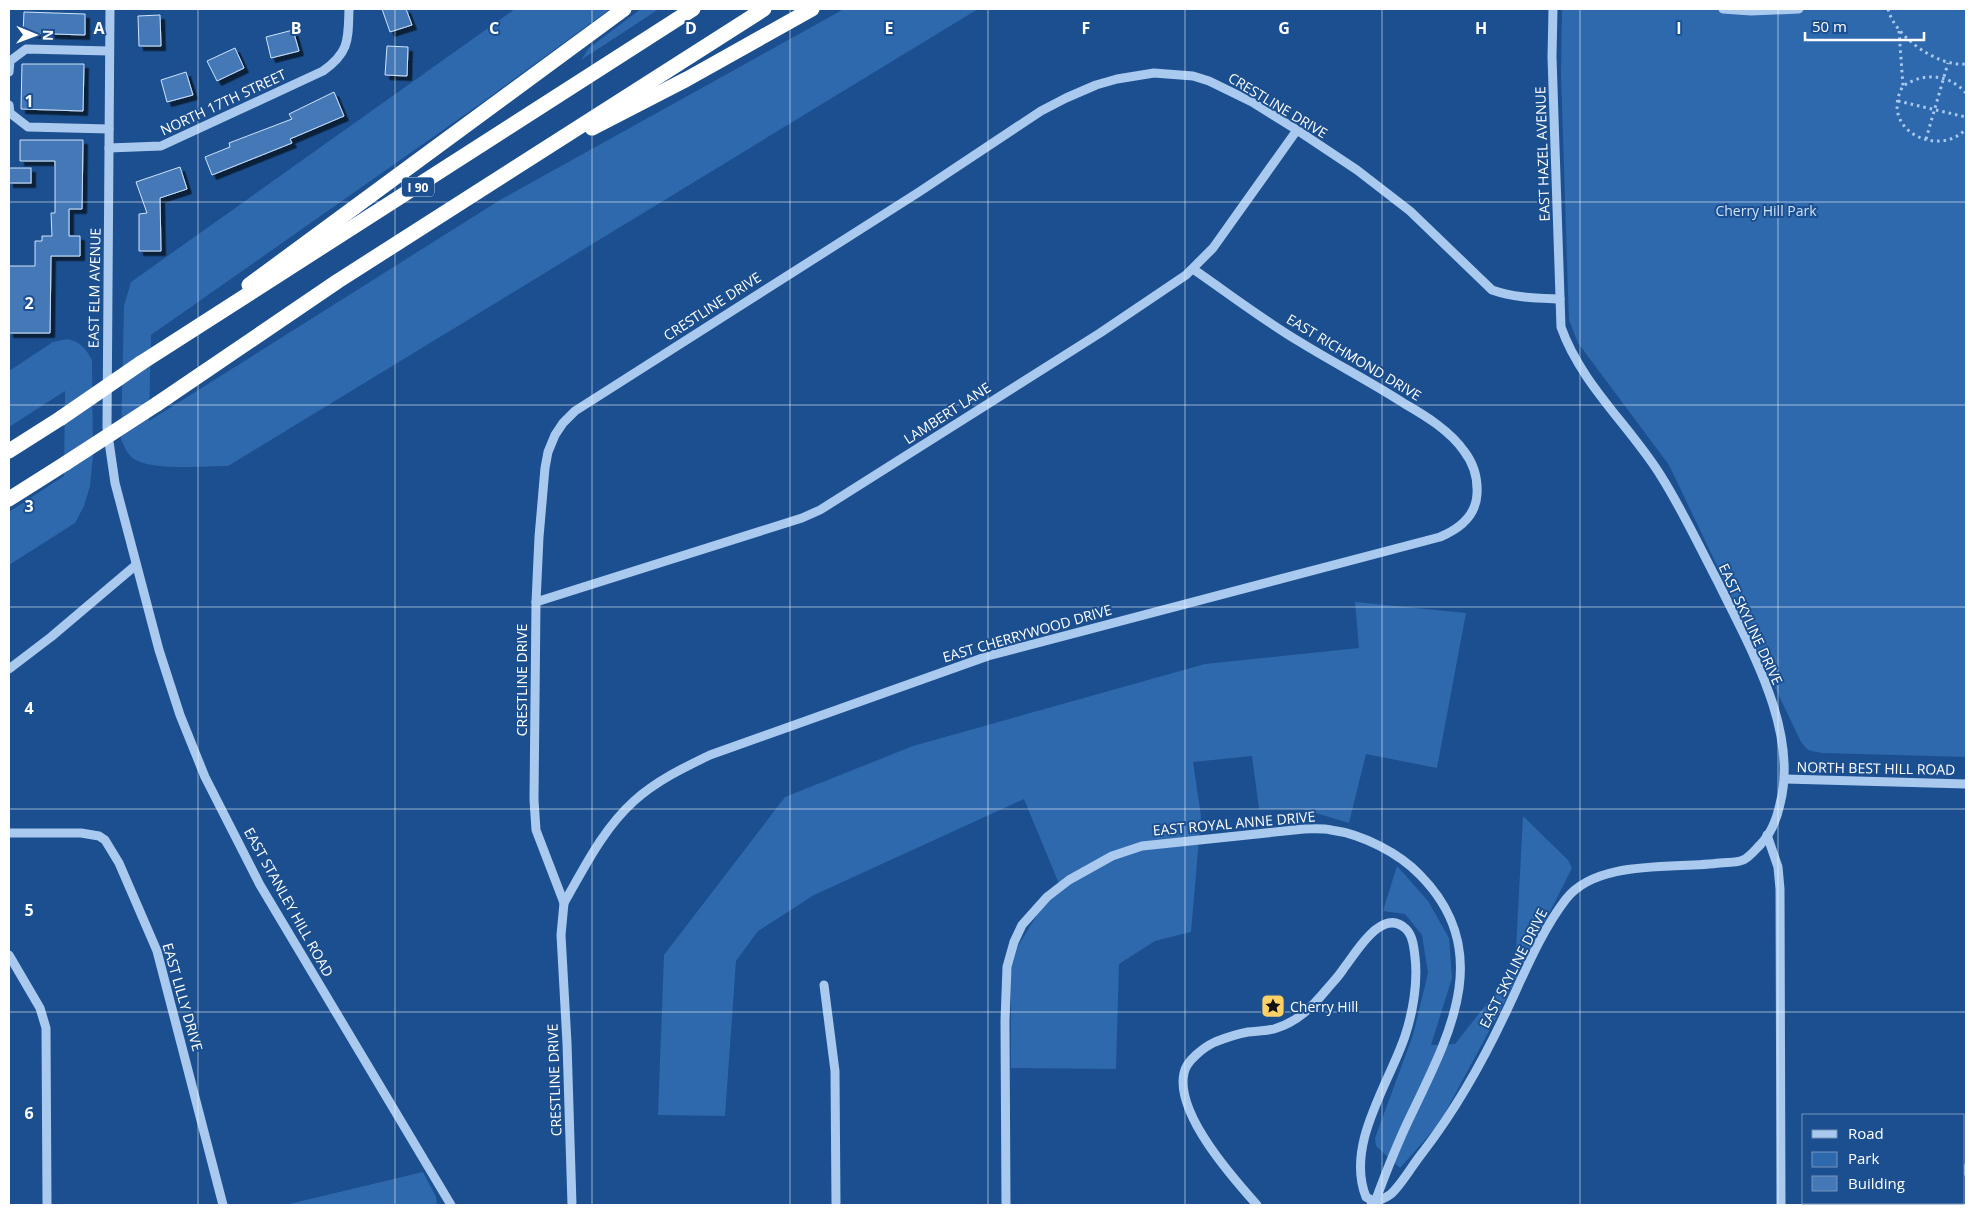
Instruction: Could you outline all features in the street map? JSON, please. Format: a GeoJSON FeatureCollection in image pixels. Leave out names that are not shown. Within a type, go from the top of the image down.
{"type":"FeatureCollection","features":[{"type":"Feature","properties":{"kind":"highway","name":"I 90"},"geometry":{"type":"LineString","coordinates":[[189,333],[268,269],[624,9]]}},
{"type":"Feature","properties":{"kind":"highway","name":"I 90"},"geometry":{"type":"LineString","coordinates":[[9,451],[62,418],[141,363],[693,9]]}},
{"type":"Feature","properties":{"kind":"highway","name":"I 90"},"geometry":{"type":"LineString","coordinates":[[9,498],[158,404],[338,281],[764,9]]}},
{"type":"Feature","properties":{"kind":"highway"},"geometry":{"type":"LineString","coordinates":[[504,174],[687,79],[812,9]]}},
{"type":"Feature","properties":{"kind":"street","name":"EAST ELM AVENUE"},"geometry":{"type":"LineString","coordinates":[[110,9],[106,428],[112,468],[136,564]]}},
{"type":"Feature","properties":{"kind":"street","name":"NORTH 17TH STREET"},"geometry":{"type":"LineString","coordinates":[[109,148],[161,146],[323,71],[340,57],[348,36],[349,9]]}},
{"type":"Feature","properties":{"kind":"street","name":"EAST HAZEL AVENUE"},"geometry":{"type":"LineString","coordinates":[[1553,9],[1552,67],[1560,299]]}},
{"type":"Feature","properties":{"kind":"street"},"geometry":{"type":"LineString","coordinates":[[1723,9],[1751,11],[1799,9]]}},
{"type":"Feature","properties":{"kind":"street"},"geometry":{"type":"LineString","coordinates":[[9,72],[10,61],[26,48],[110,51]]}},
{"type":"Feature","properties":{"kind":"street","name":"CRESTLINE DRIVE"},"geometry":{"type":"LineString","coordinates":[[572,1205],[567,1043],[561,935],[564,903],[536,830],[534,800],[536,602],[539,537],[548,452],[555,435],[563,423],[575,411],[1041,111],[1096,85],[1117,79],[1154,73],[1193,76],[1229,90],[1297,130],[1357,170],[1410,211],[1492,290],[1526,298],[1560,299]]}},
{"type":"Feature","properties":{"kind":"street"},"geometry":{"type":"LineString","coordinates":[[9,105],[10,113],[28,127],[109,128]]}},
{"type":"Feature","properties":{"kind":"street","name":"LAMBERT LANE"},"geometry":{"type":"LineString","coordinates":[[536,602],[802,518],[820,510],[1100,333],[1193,269],[1213,248],[1297,130]]}},
{"type":"Feature","properties":{"kind":"street","name":"EAST RICHMOND DRIVE"},"geometry":{"type":"LineString","coordinates":[[1193,269],[1299,342],[1380,388],[1437,425],[1464,450],[1474,467],[1478,487]]}},
{"type":"Feature","properties":{"kind":"street","name":"EAST SKYLINE DRIVE"},"geometry":{"type":"LineString","coordinates":[[1373,1204],[1391,1194],[1444,1125],[1480,1064],[1520,978],[1551,920],[1568,896],[1589,880],[1630,869],[1701,866],[1744,860],[1767,836],[1776,820],[1784,790],[1785,765],[1782,741],[1758,667],[1694,534],[1660,475],[1592,383],[1574,355],[1562,327],[1560,299]]}},
{"type":"Feature","properties":{"kind":"street","name":"EAST CHERRYWOOD DRIVE"},"geometry":{"type":"LineString","coordinates":[[564,903],[600,842],[633,802],[672,774],[710,755],[988,656],[1440,537],[1462,526],[1469,518],[1475,506],[1478,487]]}},
{"type":"Feature","properties":{"kind":"street"},"geometry":{"type":"LineString","coordinates":[[9,669],[51,637],[136,564]]}},
{"type":"Feature","properties":{"kind":"street","name":"EAST STANLEY HILL ROAD"},"geometry":{"type":"LineString","coordinates":[[136,564],[168,679],[205,777],[260,885],[451,1205]]}},
{"type":"Feature","properties":{"kind":"street","name":"NORTH BEST HILL ROAD"},"geometry":{"type":"LineString","coordinates":[[1784,779],[1966,784]]}},
{"type":"Feature","properties":{"kind":"street","name":"EAST ROYAL ANNE DRIVE"},"geometry":{"type":"LineString","coordinates":[[1006,1205],[1005,1021],[1007,967],[1014,942],[1022,925],[1047,897],[1069,880],[1112,856],[1142,846],[1304,829],[1329,829],[1341,832],[1375,844],[1402,858],[1414,868],[1436,893],[1455,927],[1461,951],[1461,978],[1450,1030],[1388,1164],[1373,1204]]}},
{"type":"Feature","properties":{"kind":"street","name":"EAST LILLY DRIVE"},"geometry":{"type":"LineString","coordinates":[[9,833],[80,833],[99,836],[105,840],[120,863],[157,950],[223,1205]]}},
{"type":"Feature","properties":{"kind":"street"},"geometry":{"type":"LineString","coordinates":[[1767,836],[1778,866],[1780,889],[1781,1205]]}},
{"type":"Feature","properties":{"kind":"street"},"geometry":{"type":"LineString","coordinates":[[1257,1205],[1227,1172],[1193,1118],[1183,1086],[1184,1071],[1198,1053],[1215,1042],[1244,1033],[1273,1029],[1291,1022],[1308,1011],[1343,971],[1362,943],[1383,924],[1392,923],[1399,925],[1410,935],[1414,947],[1416,978],[1406,1034],[1376,1103],[1363,1142],[1361,1172],[1363,1190],[1366,1197],[1373,1204]]}},
{"type":"Feature","properties":{"kind":"street"},"geometry":{"type":"LineString","coordinates":[[9,955],[40,1008],[46,1028],[47,1205]]}},
{"type":"Feature","properties":{"kind":"street"},"geometry":{"type":"LineString","coordinates":[[824,985],[834,1071],[836,1205]]}},
{"type":"Feature","properties":{"kind":"path"},"geometry":{"type":"LineString","coordinates":[[1888,9],[1890,17],[1899,30],[1919,47],[1948,63],[1966,64]]}},
{"type":"Feature","properties":{"kind":"path"},"geometry":{"type":"LineString","coordinates":[[1899,30],[1903,86],[1897,112],[1900,121],[1913,135],[1926,139],[1948,140],[1955,138],[1966,129]]}},
{"type":"Feature","properties":{"kind":"path"},"geometry":{"type":"LineString","coordinates":[[1926,139],[1948,63]]}},
{"type":"Feature","properties":{"kind":"path"},"geometry":{"type":"LineString","coordinates":[[1903,86],[1919,78],[1943,78],[1956,83],[1966,92]]}},
{"type":"Feature","properties":{"kind":"path"},"geometry":{"type":"LineString","coordinates":[[1898,101],[1966,117]]}},
{"type":"Feature","properties":{"kind":"green space"},"geometry":{"type":"Polygon","coordinates":[[[515,9],[610,9],[480,104],[151,335],[149,421],[500,200],[844,9],[978,9],[228,466],[166,466],[143,463],[134,459],[126,450],[121,439],[124,306],[131,282],[515,9]]]}},
{"type":"Feature","properties":{"kind":"green space"},"geometry":{"type":"Polygon","coordinates":[[[641,9],[659,9],[581,60],[589,48],[641,9]]]}},
{"type":"Feature","properties":{"kind":"green space","name":"Cherry Hill Park"},"geometry":{"type":"Polygon","coordinates":[[[1562,9],[1966,9],[1966,757],[1822,753],[1808,750],[1801,742],[1669,465],[1578,343],[1569,320],[1561,74],[1562,9]]]}},
{"type":"Feature","properties":{"kind":"green space"},"geometry":{"type":"Polygon","coordinates":[[[67,339],[82,346],[92,360],[93,455],[90,486],[84,506],[75,523],[9,565],[9,512],[64,476],[65,391],[9,427],[9,371],[53,342],[67,339]]]}},
{"type":"Feature","properties":{"kind":"green space"},"geometry":{"type":"Polygon","coordinates":[[[1355,602],[1466,613],[1437,768],[1366,754],[1349,823],[1302,809],[1259,809],[1252,756],[1193,762],[1201,816],[1191,932],[1155,941],[1119,964],[1116,1069],[1011,1068],[1011,971],[1018,946],[1043,905],[1062,891],[1024,799],[814,895],[758,931],[736,961],[725,1116],[658,1115],[664,955],[785,797],[913,746],[1205,664],[1359,648],[1355,602]]]}},
{"type":"Feature","properties":{"kind":"green space"},"geometry":{"type":"Polygon","coordinates":[[[1523,816],[1568,860],[1572,868],[1501,1009],[1439,1124],[1400,1168],[1376,1146],[1375,1138],[1413,1035],[1428,973],[1422,935],[1405,914],[1383,911],[1397,866],[1428,901],[1449,938],[1452,978],[1431,1045],[1455,1044],[1515,968],[1523,816]]]}},
{"type":"Feature","properties":{"kind":"green space"},"geometry":{"type":"Polygon","coordinates":[[[423,1172],[436,1197],[437,1205],[285,1205],[423,1172]]]}},
{"type":"Feature","properties":{"kind":"building"},"geometry":{"type":"Polygon","coordinates":[[[382,9],[406,9],[412,25],[390,32],[382,9]]]}},
{"type":"Feature","properties":{"kind":"building"},"geometry":{"type":"Polygon","coordinates":[[[24,12],[85,14],[85,35],[23,33],[24,12]]]}},
{"type":"Feature","properties":{"kind":"building"},"geometry":{"type":"Polygon","coordinates":[[[160,15],[161,46],[139,46],[138,16],[160,15]]]}},
{"type":"Feature","properties":{"kind":"building"},"geometry":{"type":"Polygon","coordinates":[[[293,30],[299,51],[271,58],[266,37],[293,30]]]}},
{"type":"Feature","properties":{"kind":"building"},"geometry":{"type":"Polygon","coordinates":[[[387,46],[408,47],[407,76],[385,75],[387,46]]]}},
{"type":"Feature","properties":{"kind":"building"},"geometry":{"type":"Polygon","coordinates":[[[235,48],[244,68],[217,81],[207,61],[235,48]]]}},
{"type":"Feature","properties":{"kind":"building"},"geometry":{"type":"Polygon","coordinates":[[[22,64],[84,64],[83,111],[21,109],[22,64]]]}},
{"type":"Feature","properties":{"kind":"building"},"geometry":{"type":"Polygon","coordinates":[[[186,72],[193,95],[167,102],[161,80],[186,72]]]}},
{"type":"Feature","properties":{"kind":"building"},"geometry":{"type":"Polygon","coordinates":[[[334,92],[344,116],[290,139],[292,143],[212,175],[205,157],[230,147],[229,143],[292,119],[289,114],[334,92]]]}},
{"type":"Feature","properties":{"kind":"building"},"geometry":{"type":"Polygon","coordinates":[[[20,140],[83,140],[82,209],[69,209],[69,236],[80,236],[80,256],[51,256],[50,333],[9,333],[9,266],[35,266],[35,241],[42,241],[42,236],[52,236],[51,213],[55,213],[55,161],[20,161],[20,140]]]}},
{"type":"Feature","properties":{"kind":"building"},"geometry":{"type":"Polygon","coordinates":[[[180,167],[187,189],[160,198],[161,251],[139,251],[139,214],[147,213],[136,182],[180,167]]]}},
{"type":"Feature","properties":{"kind":"building"},"geometry":{"type":"Polygon","coordinates":[[[9,168],[31,168],[31,183],[9,183],[9,168]]]}},
{"type":"Feature","properties":{"kind":"place","name":"Cherry Hill"},"geometry":{"type":"Point","coordinates":[1273,1006]}}]}
